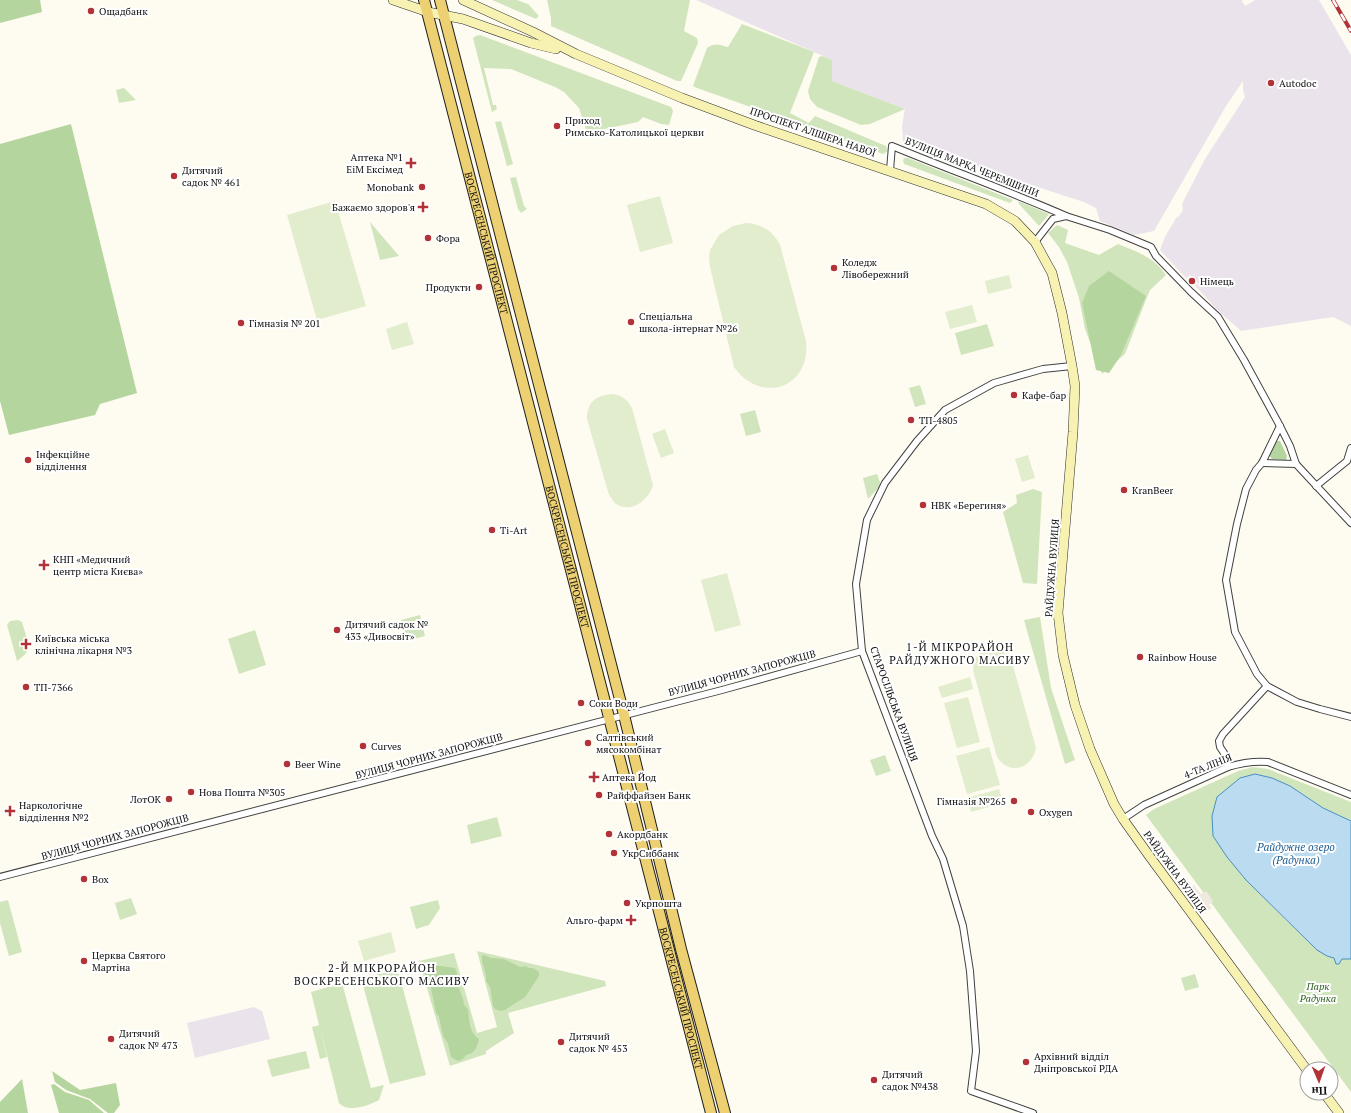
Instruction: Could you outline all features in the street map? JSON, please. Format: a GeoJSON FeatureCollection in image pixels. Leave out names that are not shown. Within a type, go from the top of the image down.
{"type":"FeatureCollection","features":[{"type":"Feature","properties":{"kind":"main road","name":"ВОСКРЕСЕНСЬКИЙ ПРОСПЕКТ"},"geometry":{"type":"LineString","coordinates":[[424,0],[711,1113]]}},
{"type":"Feature","properties":{"kind":"main road","name":"ВОСКРЕСЕНСЬКИЙ ПРОСПЕКТ"},"geometry":{"type":"LineString","coordinates":[[440,0],[624,715],[681,949],[725,1113]]}},
{"type":"Feature","properties":{"kind":"street","name":"ПРОСПЕКТ АЛІШЕРА НАВОЇ"},"geometry":{"type":"LineString","coordinates":[[393,0],[428,12],[463,19],[530,43],[576,54]]}},
{"type":"Feature","properties":{"kind":"street","name":"ПРОСПЕКТ АЛІШЕРА НАВОЇ"},"geometry":{"type":"LineString","coordinates":[[463,0],[533,32],[576,54],[682,98],[986,204],[1015,221],[1035,242]]}},
{"type":"Feature","properties":{"kind":"street","name":"ВУЛИЦЯ МАРКА ЧЕРЕМШИНИ"},"geometry":{"type":"LineString","coordinates":[[890,170],[892,146],[1014,193],[1066,216],[1110,230],[1151,247],[1156,256],[1218,318],[1244,360],[1280,426],[1290,446],[1296,464],[1351,523]]}},
{"type":"Feature","properties":{"kind":"street"},"geometry":{"type":"LineString","coordinates":[[1035,242],[1053,218],[1066,216]]}},
{"type":"Feature","properties":{"kind":"street","name":"РАЙДУЖНА ВУЛИЦЯ"},"geometry":{"type":"LineString","coordinates":[[1035,242],[1052,273],[1062,313],[1075,386],[1074,425],[1058,613],[1063,655],[1075,705],[1090,749],[1114,804],[1123,819],[1300,1061]]}},
{"type":"Feature","properties":{"kind":"street","name":"СТАРОСІЛЬСЬКА ВУЛИЦЯ"},"geometry":{"type":"LineString","coordinates":[[1033,1113],[971,1091],[976,1051],[970,971],[963,926],[943,859],[932,836],[862,651],[856,584],[867,520],[886,483],[904,457],[945,410],[994,383],[1043,369],[1072,366]]}},
{"type":"Feature","properties":{"kind":"street"},"geometry":{"type":"LineString","coordinates":[[1280,426],[1262,463],[1256,470],[1246,489],[1237,524],[1226,580],[1235,632],[1257,674],[1267,686],[1297,702],[1351,717]]}},
{"type":"Feature","properties":{"kind":"street"},"geometry":{"type":"LineString","coordinates":[[1316,486],[1347,461],[1350,453]]}},
{"type":"Feature","properties":{"kind":"street"},"geometry":{"type":"LineString","coordinates":[[1262,463],[1296,464]]}},
{"type":"Feature","properties":{"kind":"street","name":"ВУЛИЦЯ ЧОРНИХ ЗАПОРОЖЦІВ"},"geometry":{"type":"LineString","coordinates":[[0,877],[722,690],[862,651]]}},
{"type":"Feature","properties":{"kind":"street"},"geometry":{"type":"LineString","coordinates":[[1228,767],[1219,741],[1223,734],[1267,686]]}},
{"type":"Feature","properties":{"kind":"street","name":"4-ТА ЛІНІЯ"},"geometry":{"type":"LineString","coordinates":[[1123,819],[1144,805],[1228,767],[1236,764],[1257,761],[1268,762],[1351,795]]}},
{"type":"Feature","properties":{"kind":"street"},"geometry":{"type":"LineString","coordinates":[[1330,1101],[1338,1113]]}},
{"type":"Feature","properties":{"kind":"shaded area"},"geometry":{"type":"Polygon","coordinates":[[[696,0],[1243,0],[1242,1],[1245,6],[1255,0],[1319,0],[1351,55],[1351,326],[1333,317],[1241,331],[1216,309],[1195,286],[1198,283],[1190,275],[1186,278],[1160,250],[1165,237],[1176,218],[1183,210],[1182,204],[1205,159],[1245,97],[1243,81],[1226,106],[1154,231],[1134,235],[1100,221],[1096,208],[1084,202],[963,163],[903,141],[902,126],[905,109],[832,81],[832,60],[696,0]]]}},
{"type":"Feature","properties":{"kind":"shaded area"},"geometry":{"type":"Polygon","coordinates":[[[1194,885],[1201,894],[1206,891],[1213,901],[1209,905],[1212,908],[1203,914],[1186,891],[1194,885]]]}},
{"type":"Feature","properties":{"kind":"shaded area"},"geometry":{"type":"Polygon","coordinates":[[[254,1007],[262,1011],[270,1039],[195,1058],[187,1023],[254,1007]]]}},
{"type":"Feature","properties":{"kind":"green space"},"geometry":{"type":"Polygon","coordinates":[[[0,0],[40,0],[42,12],[0,23],[0,0]]]}},
{"type":"Feature","properties":{"kind":"green space"},"geometry":{"type":"Polygon","coordinates":[[[492,0],[517,0],[528,4],[538,15],[538,17],[536,19],[492,0]]]}},
{"type":"Feature","properties":{"kind":"green space"},"geometry":{"type":"Polygon","coordinates":[[[547,0],[690,0],[684,31],[697,38],[698,43],[681,81],[677,81],[551,26],[551,18],[547,0]]]}},
{"type":"Feature","properties":{"kind":"green space"},"geometry":{"type":"Polygon","coordinates":[[[742,24],[814,52],[790,113],[809,123],[815,116],[886,146],[888,151],[883,154],[693,86],[707,48],[715,45],[728,47],[742,24]]]}},
{"type":"Feature","properties":{"kind":"green space"},"geometry":{"type":"Polygon","coordinates":[[[480,35],[671,107],[673,111],[669,125],[661,124],[643,117],[638,122],[590,132],[586,129],[579,108],[564,92],[511,69],[484,68],[493,105],[496,105],[497,109],[492,112],[473,38],[480,35]]]}},
{"type":"Feature","properties":{"kind":"green space"},"geometry":{"type":"Polygon","coordinates":[[[822,56],[832,60],[832,81],[905,109],[870,124],[861,125],[817,107],[810,99],[808,91],[819,57],[822,56]]]}},
{"type":"Feature","properties":{"kind":"green space"},"geometry":{"type":"Polygon","coordinates":[[[124,88],[136,100],[119,103],[116,90],[124,88]]]}},
{"type":"Feature","properties":{"kind":"green space"},"geometry":{"type":"Polygon","coordinates":[[[501,121],[513,164],[507,166],[495,122],[501,121]]]}},
{"type":"Feature","properties":{"kind":"green space"},"geometry":{"type":"Polygon","coordinates":[[[71,124],[137,393],[100,404],[95,415],[9,435],[0,401],[0,144],[71,124]]]}},
{"type":"Feature","properties":{"kind":"green space"},"geometry":{"type":"Polygon","coordinates":[[[904,158],[908,158],[1013,200],[1010,203],[904,164],[904,158]]]}},
{"type":"Feature","properties":{"kind":"green space"},"geometry":{"type":"Polygon","coordinates":[[[516,177],[524,206],[527,209],[521,213],[518,209],[510,178],[516,177]]]}},
{"type":"Feature","properties":{"kind":"green space"},"geometry":{"type":"Polygon","coordinates":[[[660,196],[673,243],[640,252],[627,205],[660,196]]]}},
{"type":"Feature","properties":{"kind":"green space"},"geometry":{"type":"Polygon","coordinates":[[[335,201],[366,306],[317,320],[287,215],[335,201]]]}},
{"type":"Feature","properties":{"kind":"green space"},"geometry":{"type":"Polygon","coordinates":[[[1018,201],[1049,214],[1039,226],[1018,201]]]}},
{"type":"Feature","properties":{"kind":"green space"},"geometry":{"type":"Polygon","coordinates":[[[370,222],[399,256],[380,260],[370,222]]]}},
{"type":"Feature","properties":{"kind":"green space"},"geometry":{"type":"Polygon","coordinates":[[[746,223],[757,225],[766,229],[774,236],[780,245],[806,341],[805,357],[801,370],[793,380],[782,386],[770,388],[757,386],[745,379],[734,367],[710,267],[710,250],[719,235],[733,226],[746,223]]]}},
{"type":"Feature","properties":{"kind":"green space"},"geometry":{"type":"Polygon","coordinates":[[[1057,225],[1068,230],[1065,243],[1099,255],[1118,244],[1138,252],[1151,260],[1162,269],[1166,275],[1150,290],[1125,354],[1102,374],[1085,329],[1079,298],[1067,262],[1059,247],[1048,233],[1057,225]]]}},
{"type":"Feature","properties":{"kind":"green space"},"geometry":{"type":"Polygon","coordinates":[[[1109,271],[1146,296],[1121,355],[1109,373],[1096,370],[1082,303],[1089,286],[1109,271]]]}},
{"type":"Feature","properties":{"kind":"green space"},"geometry":{"type":"Polygon","coordinates":[[[1009,275],[1012,288],[988,294],[985,281],[1009,275]]]}},
{"type":"Feature","properties":{"kind":"green space"},"geometry":{"type":"Polygon","coordinates":[[[972,305],[977,322],[950,329],[945,312],[972,305]]]}},
{"type":"Feature","properties":{"kind":"green space"},"geometry":{"type":"Polygon","coordinates":[[[407,322],[414,344],[392,350],[386,329],[407,322]]]}},
{"type":"Feature","properties":{"kind":"green space"},"geometry":{"type":"Polygon","coordinates":[[[987,324],[994,346],[961,355],[955,333],[987,324]]]}},
{"type":"Feature","properties":{"kind":"green space"},"geometry":{"type":"Polygon","coordinates":[[[920,385],[926,404],[915,407],[909,388],[920,385]]]}},
{"type":"Feature","properties":{"kind":"green space"},"geometry":{"type":"Polygon","coordinates":[[[613,394],[624,398],[632,408],[653,485],[647,496],[633,507],[621,506],[615,503],[609,495],[587,419],[587,413],[594,400],[602,396],[613,394]]]}},
{"type":"Feature","properties":{"kind":"green space"},"geometry":{"type":"Polygon","coordinates":[[[755,410],[761,432],[746,436],[740,414],[755,410]]]}},
{"type":"Feature","properties":{"kind":"green space"},"geometry":{"type":"Polygon","coordinates":[[[665,429],[674,453],[661,458],[652,434],[665,429]]]}},
{"type":"Feature","properties":{"kind":"green space"},"geometry":{"type":"Polygon","coordinates":[[[1275,441],[1280,441],[1287,456],[1286,460],[1272,459],[1269,455],[1275,441]]]}},
{"type":"Feature","properties":{"kind":"green space"},"geometry":{"type":"Polygon","coordinates":[[[1028,455],[1035,478],[1022,482],[1015,459],[1028,455]]]}},
{"type":"Feature","properties":{"kind":"green space"},"geometry":{"type":"Polygon","coordinates":[[[877,474],[881,485],[868,499],[863,478],[877,474]]]}},
{"type":"Feature","properties":{"kind":"green space"},"geometry":{"type":"Polygon","coordinates":[[[1033,489],[1042,492],[1037,584],[1023,583],[1003,512],[1017,503],[1016,495],[1033,489]]]}},
{"type":"Feature","properties":{"kind":"green space"},"geometry":{"type":"Polygon","coordinates":[[[727,573],[741,625],[715,632],[701,580],[727,573]]]}},
{"type":"Feature","properties":{"kind":"green space"},"geometry":{"type":"Polygon","coordinates":[[[420,615],[425,636],[406,641],[401,620],[420,615]]]}},
{"type":"Feature","properties":{"kind":"green space"},"geometry":{"type":"Polygon","coordinates":[[[1040,617],[1051,688],[1075,760],[1065,764],[1024,620],[1040,617]]]}},
{"type":"Feature","properties":{"kind":"green space"},"geometry":{"type":"Polygon","coordinates":[[[18,620],[22,622],[28,648],[25,654],[17,661],[7,625],[10,621],[18,620]]]}},
{"type":"Feature","properties":{"kind":"green space"},"geometry":{"type":"Polygon","coordinates":[[[255,630],[266,665],[239,674],[228,639],[255,630]]]}},
{"type":"Feature","properties":{"kind":"green space"},"geometry":{"type":"Polygon","coordinates":[[[991,649],[1004,652],[1012,662],[1036,748],[1030,761],[1020,768],[1008,767],[997,757],[974,674],[973,665],[976,657],[982,652],[991,649]]]}},
{"type":"Feature","properties":{"kind":"green space"},"geometry":{"type":"Polygon","coordinates":[[[970,677],[973,689],[942,698],[938,687],[970,677]]]}},
{"type":"Feature","properties":{"kind":"green space"},"geometry":{"type":"Polygon","coordinates":[[[968,697],[980,742],[957,748],[944,703],[968,697]]]}},
{"type":"Feature","properties":{"kind":"green space"},"geometry":{"type":"Polygon","coordinates":[[[989,747],[1000,785],[967,794],[956,756],[989,747]]]}},
{"type":"Feature","properties":{"kind":"green space"},"geometry":{"type":"Polygon","coordinates":[[[885,755],[891,771],[876,776],[870,760],[885,755]]]}},
{"type":"Feature","properties":{"kind":"green space","name":"Парк Радунка"},"geometry":{"type":"Polygon","coordinates":[[[1253,767],[1268,769],[1351,802],[1351,821],[1323,808],[1290,786],[1272,778],[1217,797],[1212,817],[1213,836],[1227,857],[1246,880],[1286,920],[1327,956],[1351,959],[1351,1092],[1339,1076],[1339,1061],[1328,1061],[1146,815],[1154,809],[1238,771],[1253,767]]]}},
{"type":"Feature","properties":{"kind":"green space"},"geometry":{"type":"Polygon","coordinates":[[[999,789],[1003,803],[971,812],[967,798],[999,789]]]}},
{"type":"Feature","properties":{"kind":"green space"},"geometry":{"type":"Polygon","coordinates":[[[497,817],[502,836],[471,844],[467,825],[497,817]]]}},
{"type":"Feature","properties":{"kind":"green space"},"geometry":{"type":"Polygon","coordinates":[[[131,898],[137,914],[120,920],[115,903],[131,898]]]}},
{"type":"Feature","properties":{"kind":"green space"},"geometry":{"type":"Polygon","coordinates":[[[8,900],[22,952],[9,956],[0,923],[0,902],[8,900]]]}},
{"type":"Feature","properties":{"kind":"green space"},"geometry":{"type":"Polygon","coordinates":[[[438,900],[440,908],[429,925],[416,929],[410,907],[438,900]]]}},
{"type":"Feature","properties":{"kind":"green space"},"geometry":{"type":"Polygon","coordinates":[[[391,932],[396,952],[364,961],[358,941],[391,932]]]}},
{"type":"Feature","properties":{"kind":"green space"},"geometry":{"type":"Polygon","coordinates":[[[477,951],[605,981],[606,986],[508,1013],[514,1033],[486,1051],[486,1054],[450,1066],[419,961],[454,953],[477,1033],[497,1027],[477,951]]]}},
{"type":"Feature","properties":{"kind":"green space"},"geometry":{"type":"Polygon","coordinates":[[[484,955],[491,958],[504,959],[520,967],[526,966],[539,972],[539,976],[525,997],[505,1010],[500,1011],[495,1009],[493,1006],[490,987],[486,981],[482,961],[482,956],[484,955]]]}},
{"type":"Feature","properties":{"kind":"green space"},"geometry":{"type":"Polygon","coordinates":[[[426,964],[455,968],[457,972],[457,981],[464,1005],[468,1009],[471,1029],[474,1035],[479,1039],[474,1052],[466,1055],[463,1059],[458,1061],[451,1057],[448,1044],[443,1036],[439,1017],[436,1013],[431,988],[424,972],[424,966],[426,964]]]}},
{"type":"Feature","properties":{"kind":"green space"},"geometry":{"type":"Polygon","coordinates":[[[398,970],[426,1075],[390,1084],[361,978],[398,970]]]}},
{"type":"Feature","properties":{"kind":"green space"},"geometry":{"type":"Polygon","coordinates":[[[1195,974],[1199,987],[1185,991],[1181,978],[1195,974]]]}},
{"type":"Feature","properties":{"kind":"green space"},"geometry":{"type":"Polygon","coordinates":[[[342,983],[371,1088],[384,1085],[379,1100],[358,1108],[348,1108],[339,1103],[320,1027],[327,1057],[320,1059],[312,1027],[319,1025],[311,992],[342,983]]]}},
{"type":"Feature","properties":{"kind":"green space"},"geometry":{"type":"Polygon","coordinates":[[[306,1051],[310,1068],[272,1077],[267,1060],[306,1051]]]}},
{"type":"Feature","properties":{"kind":"green space"},"geometry":{"type":"Polygon","coordinates":[[[52,1071],[80,1090],[116,1083],[120,1105],[114,1113],[108,1113],[90,1099],[66,1090],[55,1082],[52,1071]]]}},
{"type":"Feature","properties":{"kind":"green space"},"geometry":{"type":"Polygon","coordinates":[[[22,1079],[28,1113],[0,1113],[0,1102],[22,1079]]]}},
{"type":"Feature","properties":{"kind":"green space"},"geometry":{"type":"Polygon","coordinates":[[[54,1084],[65,1092],[89,1100],[104,1113],[59,1113],[51,1085],[54,1084]]]}},
{"type":"Feature","properties":{"kind":"water","name":"Райдужне озеро (Радунка)"},"geometry":{"type":"Polygon","coordinates":[[[1255,774],[1272,778],[1290,786],[1323,808],[1351,821],[1351,959],[1342,959],[1339,964],[1336,964],[1334,958],[1317,950],[1246,880],[1227,857],[1213,836],[1212,816],[1217,797],[1240,778],[1255,774]]]}},
{"type":"Feature","properties":{"kind":"railway"},"geometry":{"type":"LineString","coordinates":[[1333,0],[1351,31]]}},
{"type":"Feature","properties":{"kind":"place","name":"Ощадбанк"},"geometry":{"type":"Point","coordinates":[91,11]}},
{"type":"Feature","properties":{"kind":"place","name":"Autodoc"},"geometry":{"type":"Point","coordinates":[1271,83]}},
{"type":"Feature","properties":{"kind":"place","name":"Приход Римсько-Католицької церкви"},"geometry":{"type":"Point","coordinates":[557,126]}},
{"type":"Feature","properties":{"kind":"place","name":"Аптека №1 EiM Ексімед"},"geometry":{"type":"Point","coordinates":[411,163]}},
{"type":"Feature","properties":{"kind":"place","name":"Дитячий садок № 461"},"geometry":{"type":"Point","coordinates":[174,176]}},
{"type":"Feature","properties":{"kind":"place","name":"Monobank"},"geometry":{"type":"Point","coordinates":[422,187]}},
{"type":"Feature","properties":{"kind":"place","name":"Бажаємо здоров'я"},"geometry":{"type":"Point","coordinates":[423,207]}},
{"type":"Feature","properties":{"kind":"place","name":"Фора"},"geometry":{"type":"Point","coordinates":[428,238]}},
{"type":"Feature","properties":{"kind":"place","name":"Коледж Лівобережний"},"geometry":{"type":"Point","coordinates":[834,268]}},
{"type":"Feature","properties":{"kind":"place","name":"Німець"},"geometry":{"type":"Point","coordinates":[1192,281]}},
{"type":"Feature","properties":{"kind":"place","name":"Продукти"},"geometry":{"type":"Point","coordinates":[479,287]}},
{"type":"Feature","properties":{"kind":"place","name":"Спеціальна школа-інтернат №26"},"geometry":{"type":"Point","coordinates":[631,322]}},
{"type":"Feature","properties":{"kind":"place","name":"Гімназія № 201"},"geometry":{"type":"Point","coordinates":[241,323]}},
{"type":"Feature","properties":{"kind":"place","name":"Кафе-бар"},"geometry":{"type":"Point","coordinates":[1014,395]}},
{"type":"Feature","properties":{"kind":"place","name":"ТП-4805"},"geometry":{"type":"Point","coordinates":[911,420]}},
{"type":"Feature","properties":{"kind":"place","name":"Інфекційне відділення"},"geometry":{"type":"Point","coordinates":[28,460]}},
{"type":"Feature","properties":{"kind":"place","name":"KranBeer"},"geometry":{"type":"Point","coordinates":[1124,490]}},
{"type":"Feature","properties":{"kind":"place","name":"НВК «Берегиня»"},"geometry":{"type":"Point","coordinates":[923,505]}},
{"type":"Feature","properties":{"kind":"place","name":"Ti-Art"},"geometry":{"type":"Point","coordinates":[492,530]}},
{"type":"Feature","properties":{"kind":"place","name":"КНП «Медичний центр міста Києва»"},"geometry":{"type":"Point","coordinates":[44,565]}},
{"type":"Feature","properties":{"kind":"place","name":"Дитячий садок № 433 «Дивосвіт»"},"geometry":{"type":"Point","coordinates":[337,630]}},
{"type":"Feature","properties":{"kind":"place","name":"Київська міська клінічна лікарня №3"},"geometry":{"type":"Point","coordinates":[26,644]}},
{"type":"Feature","properties":{"kind":"place","name":"Rainbow House"},"geometry":{"type":"Point","coordinates":[1140,657]}},
{"type":"Feature","properties":{"kind":"place","name":"ТП-7366"},"geometry":{"type":"Point","coordinates":[26,687]}},
{"type":"Feature","properties":{"kind":"place","name":"Соки Води"},"geometry":{"type":"Point","coordinates":[581,703]}},
{"type":"Feature","properties":{"kind":"place","name":"Салтівський мясокомбінат"},"geometry":{"type":"Point","coordinates":[588,743]}},
{"type":"Feature","properties":{"kind":"place","name":"Curves"},"geometry":{"type":"Point","coordinates":[363,746]}},
{"type":"Feature","properties":{"kind":"place","name":"Beer Wine"},"geometry":{"type":"Point","coordinates":[287,764]}},
{"type":"Feature","properties":{"kind":"place","name":"Аптека Йод"},"geometry":{"type":"Point","coordinates":[594,777]}},
{"type":"Feature","properties":{"kind":"place","name":"Нова Пошта №305"},"geometry":{"type":"Point","coordinates":[191,792]}},
{"type":"Feature","properties":{"kind":"place","name":"Райффайзен Банк"},"geometry":{"type":"Point","coordinates":[599,795]}},
{"type":"Feature","properties":{"kind":"place","name":"ЛотОК"},"geometry":{"type":"Point","coordinates":[169,799]}},
{"type":"Feature","properties":{"kind":"place","name":"Гімназія №265"},"geometry":{"type":"Point","coordinates":[1014,801]}},
{"type":"Feature","properties":{"kind":"place","name":"Наркологічне відділення №2"},"geometry":{"type":"Point","coordinates":[10,811]}},
{"type":"Feature","properties":{"kind":"place","name":"Oxygen"},"geometry":{"type":"Point","coordinates":[1031,812]}},
{"type":"Feature","properties":{"kind":"place","name":"Акордбанк"},"geometry":{"type":"Point","coordinates":[609,834]}},
{"type":"Feature","properties":{"kind":"place","name":"УкрСиббанк"},"geometry":{"type":"Point","coordinates":[614,853]}},
{"type":"Feature","properties":{"kind":"place","name":"Box"},"geometry":{"type":"Point","coordinates":[84,879]}},
{"type":"Feature","properties":{"kind":"place","name":"Укрпошта"},"geometry":{"type":"Point","coordinates":[627,903]}},
{"type":"Feature","properties":{"kind":"place","name":"Альго-фарм"},"geometry":{"type":"Point","coordinates":[631,920]}},
{"type":"Feature","properties":{"kind":"place","name":"Церква Святого Мартіна"},"geometry":{"type":"Point","coordinates":[84,961]}},
{"type":"Feature","properties":{"kind":"place","name":"Дитячий садок № 473"},"geometry":{"type":"Point","coordinates":[111,1039]}},
{"type":"Feature","properties":{"kind":"place","name":"Дитячий садок № 453"},"geometry":{"type":"Point","coordinates":[561,1042]}},
{"type":"Feature","properties":{"kind":"place","name":"Архівний відділ Дніпровської РДА"},"geometry":{"type":"Point","coordinates":[1026,1062]}},
{"type":"Feature","properties":{"kind":"place","name":"Дитячий садок №438"},"geometry":{"type":"Point","coordinates":[874,1080]}},
{"type":"Feature","properties":{"kind":"district","name":"1-Й МІКРОРАЙОН РАЙДУЖНОГО МАСИВУ"},"geometry":{"type":"Point","coordinates":[960,653]}},
{"type":"Feature","properties":{"kind":"district","name":"2-Й МІКРОРАЙОН ВОСКРЕСЕНСЬКОГО МАСИВУ"},"geometry":{"type":"Point","coordinates":[382,974]}}]}
